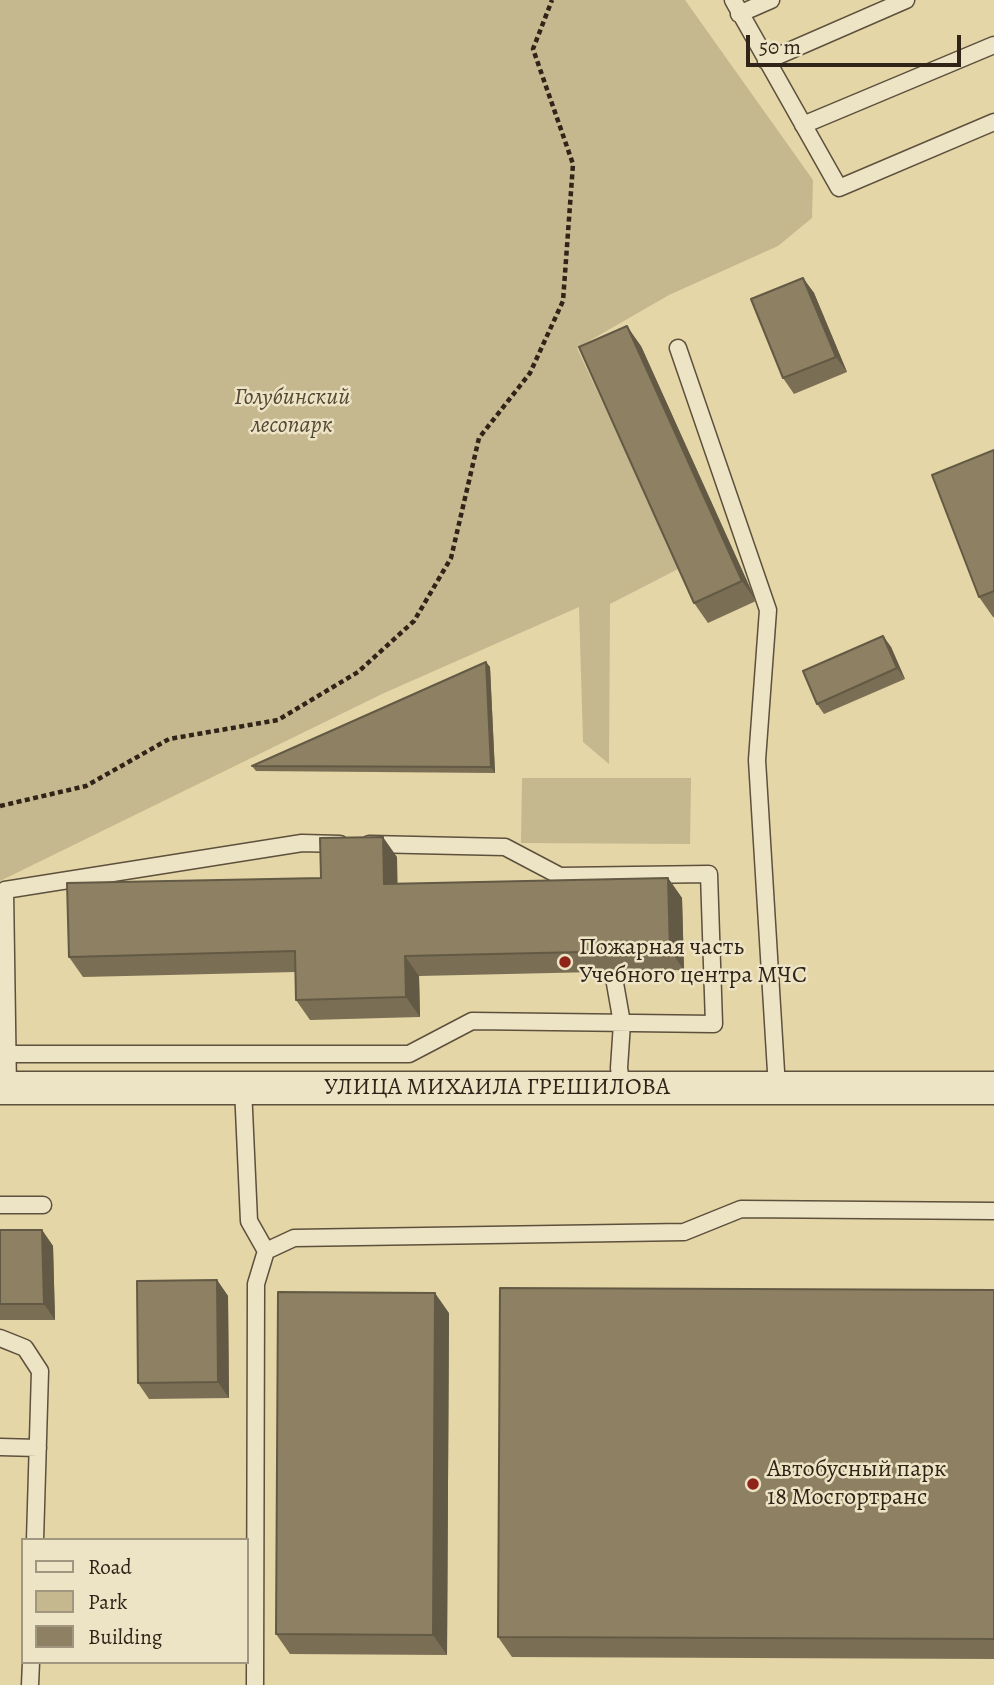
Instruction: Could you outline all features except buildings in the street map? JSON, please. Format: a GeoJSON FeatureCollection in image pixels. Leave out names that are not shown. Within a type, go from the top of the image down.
{"type":"FeatureCollection","features":[{"type":"Feature","properties":{"kind":"street","name":"УЛИЦА МИХАИЛА ГРЕШИЛОВА"},"geometry":{"type":"LineString","coordinates":[[4,1088],[994,1088]]}},
{"type":"Feature","properties":{"kind":"lane"},"geometry":{"type":"LineString","coordinates":[[771,0],[736,7],[839,188],[994,122]]}},
{"type":"Feature","properties":{"kind":"lane"},"geometry":{"type":"LineString","coordinates":[[766,61],[906,0]]}},
{"type":"Feature","properties":{"kind":"lane"},"geometry":{"type":"LineString","coordinates":[[803,125],[994,45]]}},
{"type":"Feature","properties":{"kind":"lane"},"geometry":{"type":"LineString","coordinates":[[678,348],[768,610],[757,760],[778,1088]]}},
{"type":"Feature","properties":{"kind":"lane"},"geometry":{"type":"LineString","coordinates":[[4,1088],[5,890],[302,843],[505,847],[560,876],[709,874],[713,1024],[471,1021],[409,1054],[6,1054]]}},
{"type":"Feature","properties":{"kind":"lane"},"geometry":{"type":"LineString","coordinates":[[613,972],[622,1023],[619,1068],[622,1088]]}},
{"type":"Feature","properties":{"kind":"lane"},"geometry":{"type":"LineString","coordinates":[[243,1088],[249,1221],[266,1251],[256,1284],[255,1685]]}},
{"type":"Feature","properties":{"kind":"lane"},"geometry":{"type":"LineString","coordinates":[[0,1205],[44,1205]]}},
{"type":"Feature","properties":{"kind":"lane"},"geometry":{"type":"LineString","coordinates":[[266,1251],[294,1238],[684,1233],[741,1209],[994,1211]]}},
{"type":"Feature","properties":{"kind":"lane"},"geometry":{"type":"LineString","coordinates":[[0,1338],[25,1348],[40,1371],[35,1538]]}},
{"type":"Feature","properties":{"kind":"lane"},"geometry":{"type":"LineString","coordinates":[[0,1447],[38,1448]]}},
{"type":"Feature","properties":{"kind":"lane"},"geometry":{"type":"LineString","coordinates":[[30,1685],[31,1664]]}},
{"type":"Feature","properties":{"kind":"path"},"geometry":{"type":"LineString","coordinates":[[0,806],[86,786],[169,739],[278,720],[358,671],[414,621],[451,558],[479,438],[530,373],[563,301],[573,164],[533,49],[552,0]]}},
{"type":"Feature","properties":{"kind":"green space","name":"Голубинский лесопарк"},"geometry":{"type":"Polygon","coordinates":[[[0,0],[685,0],[813,180],[812,218],[778,246],[669,295],[577,348],[680,568],[610,604],[609,764],[583,742],[579,607],[382,694],[0,881],[0,0]]]}},
{"type":"Feature","properties":{"kind":"green space"},"geometry":{"type":"Polygon","coordinates":[[[522,778],[691,778],[690,844],[521,843],[522,778]]]}},
{"type":"Feature","properties":{"kind":"place","name":"Пожарная часть Учебного центра МЧС"},"geometry":{"type":"Point","coordinates":[565,962]}},
{"type":"Feature","properties":{"kind":"place","name":"Автобусный парк 18 Мосгортранс"},"geometry":{"type":"Point","coordinates":[753,1484]}}]}
